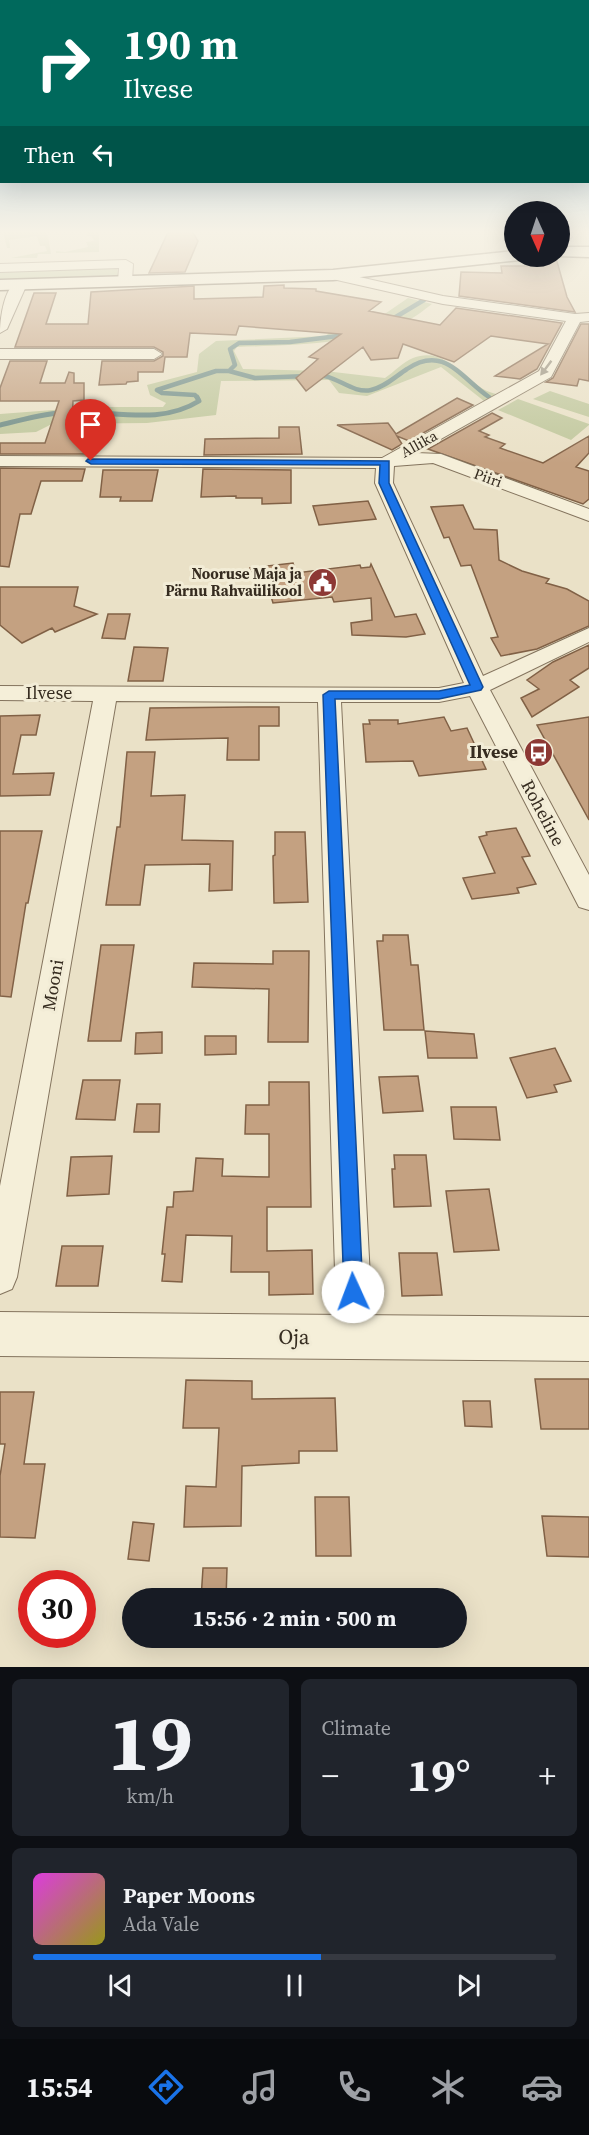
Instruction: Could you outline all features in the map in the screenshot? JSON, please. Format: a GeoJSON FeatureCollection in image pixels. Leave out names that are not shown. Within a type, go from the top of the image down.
{"type":"FeatureCollection","features":[{"type":"Feature","properties":{"kind":"street"},"geometry":{"type":"LineString","coordinates":[[0,329],[10,308]]}},
{"type":"Feature","properties":{"kind":"street"},"geometry":{"type":"LineString","coordinates":[[503,308],[582,318]]}},
{"type":"Feature","properties":{"kind":"street","name":"Allika"},"geometry":{"type":"LineString","coordinates":[[0,461],[385,463],[545,374],[582,318]]}},
{"type":"Feature","properties":{"kind":"street"},"geometry":{"type":"LineString","coordinates":[[0,354],[154,354]]}},
{"type":"Feature","properties":{"kind":"street","name":"Piiri"},"geometry":{"type":"LineString","coordinates":[[385,463],[411,458],[435,459],[589,515]]}},
{"type":"Feature","properties":{"kind":"street","name":"Roheline"},"geometry":{"type":"LineString","coordinates":[[385,463],[384,483],[477,687],[589,900]]}},
{"type":"Feature","properties":{"kind":"street","name":"Ilvese"},"geometry":{"type":"LineString","coordinates":[[0,693],[439,695],[477,687],[589,634]]}},
{"type":"Feature","properties":{"kind":"street","name":"Mooni"},"geometry":{"type":"LineString","coordinates":[[0,1277],[106,693]]}},
{"type":"Feature","properties":{"kind":"street"},"geometry":{"type":"LineString","coordinates":[[329,695],[355,1338]]}},
{"type":"Feature","properties":{"kind":"street","name":"Oja"},"geometry":{"type":"LineString","coordinates":[[0,1334],[589,1339]]}},
{"type":"Feature","properties":{"kind":"green space"},"geometry":{"type":"Polygon","coordinates":[[[394,308],[427,308],[409,320],[390,328],[348,339],[237,347],[234,351],[243,369],[325,371],[385,378],[413,358],[426,355],[447,361],[485,390],[496,394],[484,401],[441,367],[367,396],[339,393],[329,380],[221,381],[216,415],[147,423],[52,424],[36,432],[0,434],[0,414],[93,407],[163,407],[166,403],[150,395],[147,385],[197,372],[199,354],[216,341],[326,336],[343,317],[373,322],[394,308]]]}},
{"type":"Feature","properties":{"kind":"green space"},"geometry":{"type":"Polygon","coordinates":[[[550,391],[589,404],[589,417],[533,399],[550,391]]]}},
{"type":"Feature","properties":{"kind":"green space"},"geometry":{"type":"Polygon","coordinates":[[[518,399],[589,425],[571,440],[498,410],[518,399]]]}},
{"type":"Feature","properties":{"kind":"building"},"geometry":{"type":"Polygon","coordinates":[[[29,308],[51,308],[46,324],[88,324],[90,308],[373,308],[369,311],[440,325],[456,308],[562,323],[537,369],[520,379],[495,376],[548,344],[491,336],[454,362],[403,344],[398,358],[371,360],[363,347],[306,391],[296,378],[318,359],[309,357],[341,334],[239,326],[236,335],[190,333],[187,357],[165,357],[163,372],[138,372],[138,381],[126,384],[99,385],[102,361],[154,361],[163,356],[163,352],[154,347],[15,347],[29,308]]]}},
{"type":"Feature","properties":{"kind":"building"},"geometry":{"type":"Polygon","coordinates":[[[545,308],[573,308],[575,312],[545,308]]]}},
{"type":"Feature","properties":{"kind":"building"},"geometry":{"type":"Polygon","coordinates":[[[581,324],[589,324],[589,381],[579,379],[577,386],[546,382],[553,378],[581,324]]]}},
{"type":"Feature","properties":{"kind":"building"},"geometry":{"type":"Polygon","coordinates":[[[10,361],[47,361],[40,383],[65,383],[69,372],[74,373],[74,383],[84,383],[84,400],[73,401],[72,427],[90,426],[88,441],[92,441],[89,454],[0,454],[0,443],[45,443],[59,401],[0,401],[0,388],[10,361]]]}},
{"type":"Feature","properties":{"kind":"building"},"geometry":{"type":"Polygon","coordinates":[[[457,398],[473,405],[409,441],[397,436],[402,444],[392,450],[337,425],[388,423],[396,434],[457,398]]]}},
{"type":"Feature","properties":{"kind":"building"},"geometry":{"type":"Polygon","coordinates":[[[492,413],[502,418],[479,431],[489,435],[485,437],[505,444],[500,448],[543,463],[589,436],[589,453],[576,467],[589,471],[589,499],[583,504],[428,449],[492,413]]]}},
{"type":"Feature","properties":{"kind":"building"},"geometry":{"type":"Polygon","coordinates":[[[279,427],[299,427],[302,454],[204,455],[205,439],[279,438],[279,427]]]}},
{"type":"Feature","properties":{"kind":"building"},"geometry":{"type":"Polygon","coordinates":[[[0,468],[85,469],[82,481],[41,481],[31,514],[20,514],[9,567],[0,566],[0,468]]]}},
{"type":"Feature","properties":{"kind":"building"},"geometry":{"type":"Polygon","coordinates":[[[203,469],[291,470],[291,503],[262,504],[262,498],[236,498],[236,496],[201,497],[203,469]]]}},
{"type":"Feature","properties":{"kind":"building"},"geometry":{"type":"Polygon","coordinates":[[[103,470],[158,470],[152,501],[120,501],[121,497],[100,497],[103,470]]]}},
{"type":"Feature","properties":{"kind":"building"},"geometry":{"type":"Polygon","coordinates":[[[368,501],[376,519],[319,525],[313,506],[368,501]]]}},
{"type":"Feature","properties":{"kind":"building"},"geometry":{"type":"Polygon","coordinates":[[[463,505],[474,529],[497,530],[499,560],[522,571],[549,579],[546,583],[567,589],[589,601],[589,626],[537,649],[501,656],[491,638],[498,637],[471,565],[461,566],[449,537],[444,538],[431,507],[463,505]]]}},
{"type":"Feature","properties":{"kind":"building","name":"Nooruse Maja ja Pärnu Rahvaülikool"},"geometry":{"type":"Polygon","coordinates":[[[293,563],[296,573],[360,565],[361,568],[370,567],[371,564],[395,617],[416,614],[425,634],[406,637],[352,635],[351,623],[372,620],[371,598],[334,602],[332,597],[273,603],[270,593],[259,594],[250,568],[293,563]]]}},
{"type":"Feature","properties":{"kind":"building"},"geometry":{"type":"Polygon","coordinates":[[[0,587],[78,587],[74,606],[97,614],[55,632],[52,628],[22,643],[0,625],[0,587]]]}},
{"type":"Feature","properties":{"kind":"building"},"geometry":{"type":"Polygon","coordinates":[[[108,614],[130,614],[125,639],[102,638],[108,614]]]}},
{"type":"Feature","properties":{"kind":"building"},"geometry":{"type":"Polygon","coordinates":[[[589,645],[589,668],[570,680],[579,687],[532,717],[521,698],[539,689],[527,680],[553,662],[589,645]]]}},
{"type":"Feature","properties":{"kind":"building"},"geometry":{"type":"Polygon","coordinates":[[[134,647],[168,648],[163,681],[128,681],[134,647]]]}},
{"type":"Feature","properties":{"kind":"building"},"geometry":{"type":"Polygon","coordinates":[[[279,707],[279,726],[259,726],[259,760],[227,760],[228,738],[146,740],[150,708],[279,707]]]}},
{"type":"Feature","properties":{"kind":"building"},"geometry":{"type":"Polygon","coordinates":[[[40,715],[36,735],[21,735],[13,774],[54,773],[50,795],[0,796],[0,716],[40,715]]]}},
{"type":"Feature","properties":{"kind":"building"},"geometry":{"type":"Polygon","coordinates":[[[444,717],[451,731],[467,728],[486,769],[419,776],[413,761],[366,762],[363,724],[370,724],[369,720],[398,720],[398,724],[444,717]]]}},
{"type":"Feature","properties":{"kind":"building"},"geometry":{"type":"Polygon","coordinates":[[[589,717],[589,820],[537,725],[589,717]]]}},
{"type":"Feature","properties":{"kind":"building"},"geometry":{"type":"Polygon","coordinates":[[[127,752],[155,752],[151,796],[185,795],[182,840],[233,841],[232,890],[209,891],[210,864],[145,865],[140,905],[106,905],[117,827],[120,827],[127,752]]]}},
{"type":"Feature","properties":{"kind":"building"},"geometry":{"type":"Polygon","coordinates":[[[516,828],[530,856],[522,857],[536,884],[517,888],[519,893],[472,899],[463,878],[495,873],[479,837],[487,835],[486,832],[516,828]]]}},
{"type":"Feature","properties":{"kind":"building"},"geometry":{"type":"Polygon","coordinates":[[[0,831],[42,831],[28,903],[26,903],[11,997],[0,996],[0,831]]]}},
{"type":"Feature","properties":{"kind":"building"},"geometry":{"type":"Polygon","coordinates":[[[275,832],[305,832],[308,902],[274,903],[275,832]]]}},
{"type":"Feature","properties":{"kind":"building"},"geometry":{"type":"Polygon","coordinates":[[[383,935],[408,935],[411,965],[418,965],[424,1030],[384,1030],[377,941],[383,941],[383,935]]]}},
{"type":"Feature","properties":{"kind":"building"},"geometry":{"type":"Polygon","coordinates":[[[101,945],[134,945],[121,1041],[88,1041],[101,945]]]}},
{"type":"Feature","properties":{"kind":"building"},"geometry":{"type":"Polygon","coordinates":[[[273,951],[309,951],[308,1042],[268,1042],[269,989],[192,987],[194,963],[273,964],[273,951]]]}},
{"type":"Feature","properties":{"kind":"building"},"geometry":{"type":"Polygon","coordinates":[[[425,1031],[474,1034],[477,1058],[428,1058],[425,1031]]]}},
{"type":"Feature","properties":{"kind":"building"},"geometry":{"type":"Polygon","coordinates":[[[162,1032],[162,1053],[135,1054],[136,1033],[162,1032]]]}},
{"type":"Feature","properties":{"kind":"building"},"geometry":{"type":"Polygon","coordinates":[[[205,1036],[236,1036],[236,1054],[205,1055],[205,1036]]]}},
{"type":"Feature","properties":{"kind":"building"},"geometry":{"type":"Polygon","coordinates":[[[555,1048],[571,1081],[554,1085],[557,1092],[527,1098],[510,1058],[555,1048]]]}},
{"type":"Feature","properties":{"kind":"building"},"geometry":{"type":"Polygon","coordinates":[[[418,1076],[423,1111],[383,1113],[379,1077],[418,1076]]]}},
{"type":"Feature","properties":{"kind":"building"},"geometry":{"type":"Polygon","coordinates":[[[83,1080],[120,1080],[115,1120],[76,1119],[83,1080]]]}},
{"type":"Feature","properties":{"kind":"building"},"geometry":{"type":"Polygon","coordinates":[[[269,1082],[309,1082],[311,1207],[267,1207],[267,1251],[312,1250],[313,1294],[269,1295],[269,1272],[231,1272],[232,1236],[186,1235],[182,1282],[162,1281],[165,1254],[162,1254],[167,1207],[173,1207],[174,1192],[193,1191],[196,1158],[223,1159],[222,1176],[269,1177],[269,1134],[245,1134],[246,1105],[269,1105],[269,1082]]]}},
{"type":"Feature","properties":{"kind":"building"},"geometry":{"type":"Polygon","coordinates":[[[137,1104],[160,1104],[159,1132],[134,1132],[137,1104]]]}},
{"type":"Feature","properties":{"kind":"building"},"geometry":{"type":"Polygon","coordinates":[[[451,1107],[496,1107],[500,1140],[454,1139],[451,1107]]]}},
{"type":"Feature","properties":{"kind":"building"},"geometry":{"type":"Polygon","coordinates":[[[394,1155],[426,1155],[431,1206],[394,1207],[392,1169],[395,1169],[394,1155]]]}},
{"type":"Feature","properties":{"kind":"building"},"geometry":{"type":"Polygon","coordinates":[[[112,1156],[109,1194],[67,1196],[71,1157],[112,1156]]]}},
{"type":"Feature","properties":{"kind":"building"},"geometry":{"type":"Polygon","coordinates":[[[489,1189],[499,1250],[454,1252],[446,1191],[489,1189]]]}},
{"type":"Feature","properties":{"kind":"building"},"geometry":{"type":"Polygon","coordinates":[[[62,1246],[103,1246],[98,1286],[56,1286],[62,1246]]]}},
{"type":"Feature","properties":{"kind":"building"},"geometry":{"type":"Polygon","coordinates":[[[399,1253],[437,1253],[442,1295],[402,1296],[399,1253]]]}},
{"type":"Feature","properties":{"kind":"building"},"geometry":{"type":"Polygon","coordinates":[[[535,1379],[589,1379],[589,1429],[541,1429],[535,1379]]]}},
{"type":"Feature","properties":{"kind":"building"},"geometry":{"type":"Polygon","coordinates":[[[186,1380],[252,1381],[252,1399],[335,1398],[337,1451],[299,1451],[299,1463],[242,1466],[241,1526],[184,1527],[186,1486],[216,1487],[219,1428],[183,1428],[186,1380]]]}},
{"type":"Feature","properties":{"kind":"building"},"geometry":{"type":"Polygon","coordinates":[[[0,1392],[34,1392],[24,1464],[45,1464],[35,1538],[0,1537],[0,1476],[5,1444],[0,1444],[0,1392]]]}},
{"type":"Feature","properties":{"kind":"building"},"geometry":{"type":"Polygon","coordinates":[[[463,1401],[490,1401],[492,1427],[465,1426],[463,1401]]]}},
{"type":"Feature","properties":{"kind":"building"},"geometry":{"type":"Polygon","coordinates":[[[315,1497],[349,1497],[351,1556],[316,1556],[315,1497]]]}},
{"type":"Feature","properties":{"kind":"building"},"geometry":{"type":"Polygon","coordinates":[[[542,1516],[589,1517],[589,1557],[547,1556],[542,1516]]]}},
{"type":"Feature","properties":{"kind":"building"},"geometry":{"type":"Polygon","coordinates":[[[133,1522],[154,1524],[149,1561],[128,1559],[133,1522]]]}},
{"type":"Feature","properties":{"kind":"building"},"geometry":{"type":"Polygon","coordinates":[[[203,1568],[227,1568],[226,1588],[202,1588],[203,1568]]]}},
{"type":"Feature","properties":{"kind":"waterway"},"geometry":{"type":"LineString","coordinates":[[389,321],[411,308]]}},
{"type":"Feature","properties":{"kind":"waterway"},"geometry":{"type":"LineString","coordinates":[[229,371],[235,365],[230,349],[239,343],[290,342],[346,335]]}},
{"type":"Feature","properties":{"kind":"waterway"},"geometry":{"type":"LineString","coordinates":[[319,375],[364,391],[376,389],[420,362],[431,360],[451,366],[489,397]]}},
{"type":"Feature","properties":{"kind":"waterway"},"geometry":{"type":"LineString","coordinates":[[198,399],[195,395],[162,393],[157,390],[216,371],[229,371]]}},
{"type":"Feature","properties":{"kind":"waterway"},"geometry":{"type":"LineString","coordinates":[[229,371],[255,378],[307,376]]}},
{"type":"Feature","properties":{"kind":"waterway"},"geometry":{"type":"LineString","coordinates":[[0,425],[42,415],[68,412],[135,415],[168,413],[184,409],[199,401],[198,399]]}},
{"type":"Feature","properties":{"kind":"place","name":"Nooruse Maja ja Pärnu Rahvaülikool"},"geometry":{"type":"Point","coordinates":[323,583]}},
{"type":"Feature","properties":{"kind":"place","name":"Ilvese"},"geometry":{"type":"Point","coordinates":[539,752]}},
{"type":"Feature","properties":{"kind":"route"},"geometry":{"type":"LineString","coordinates":[[91,461],[385,463],[384,483],[477,687],[439,695],[329,695],[353,1292]]}}]}
